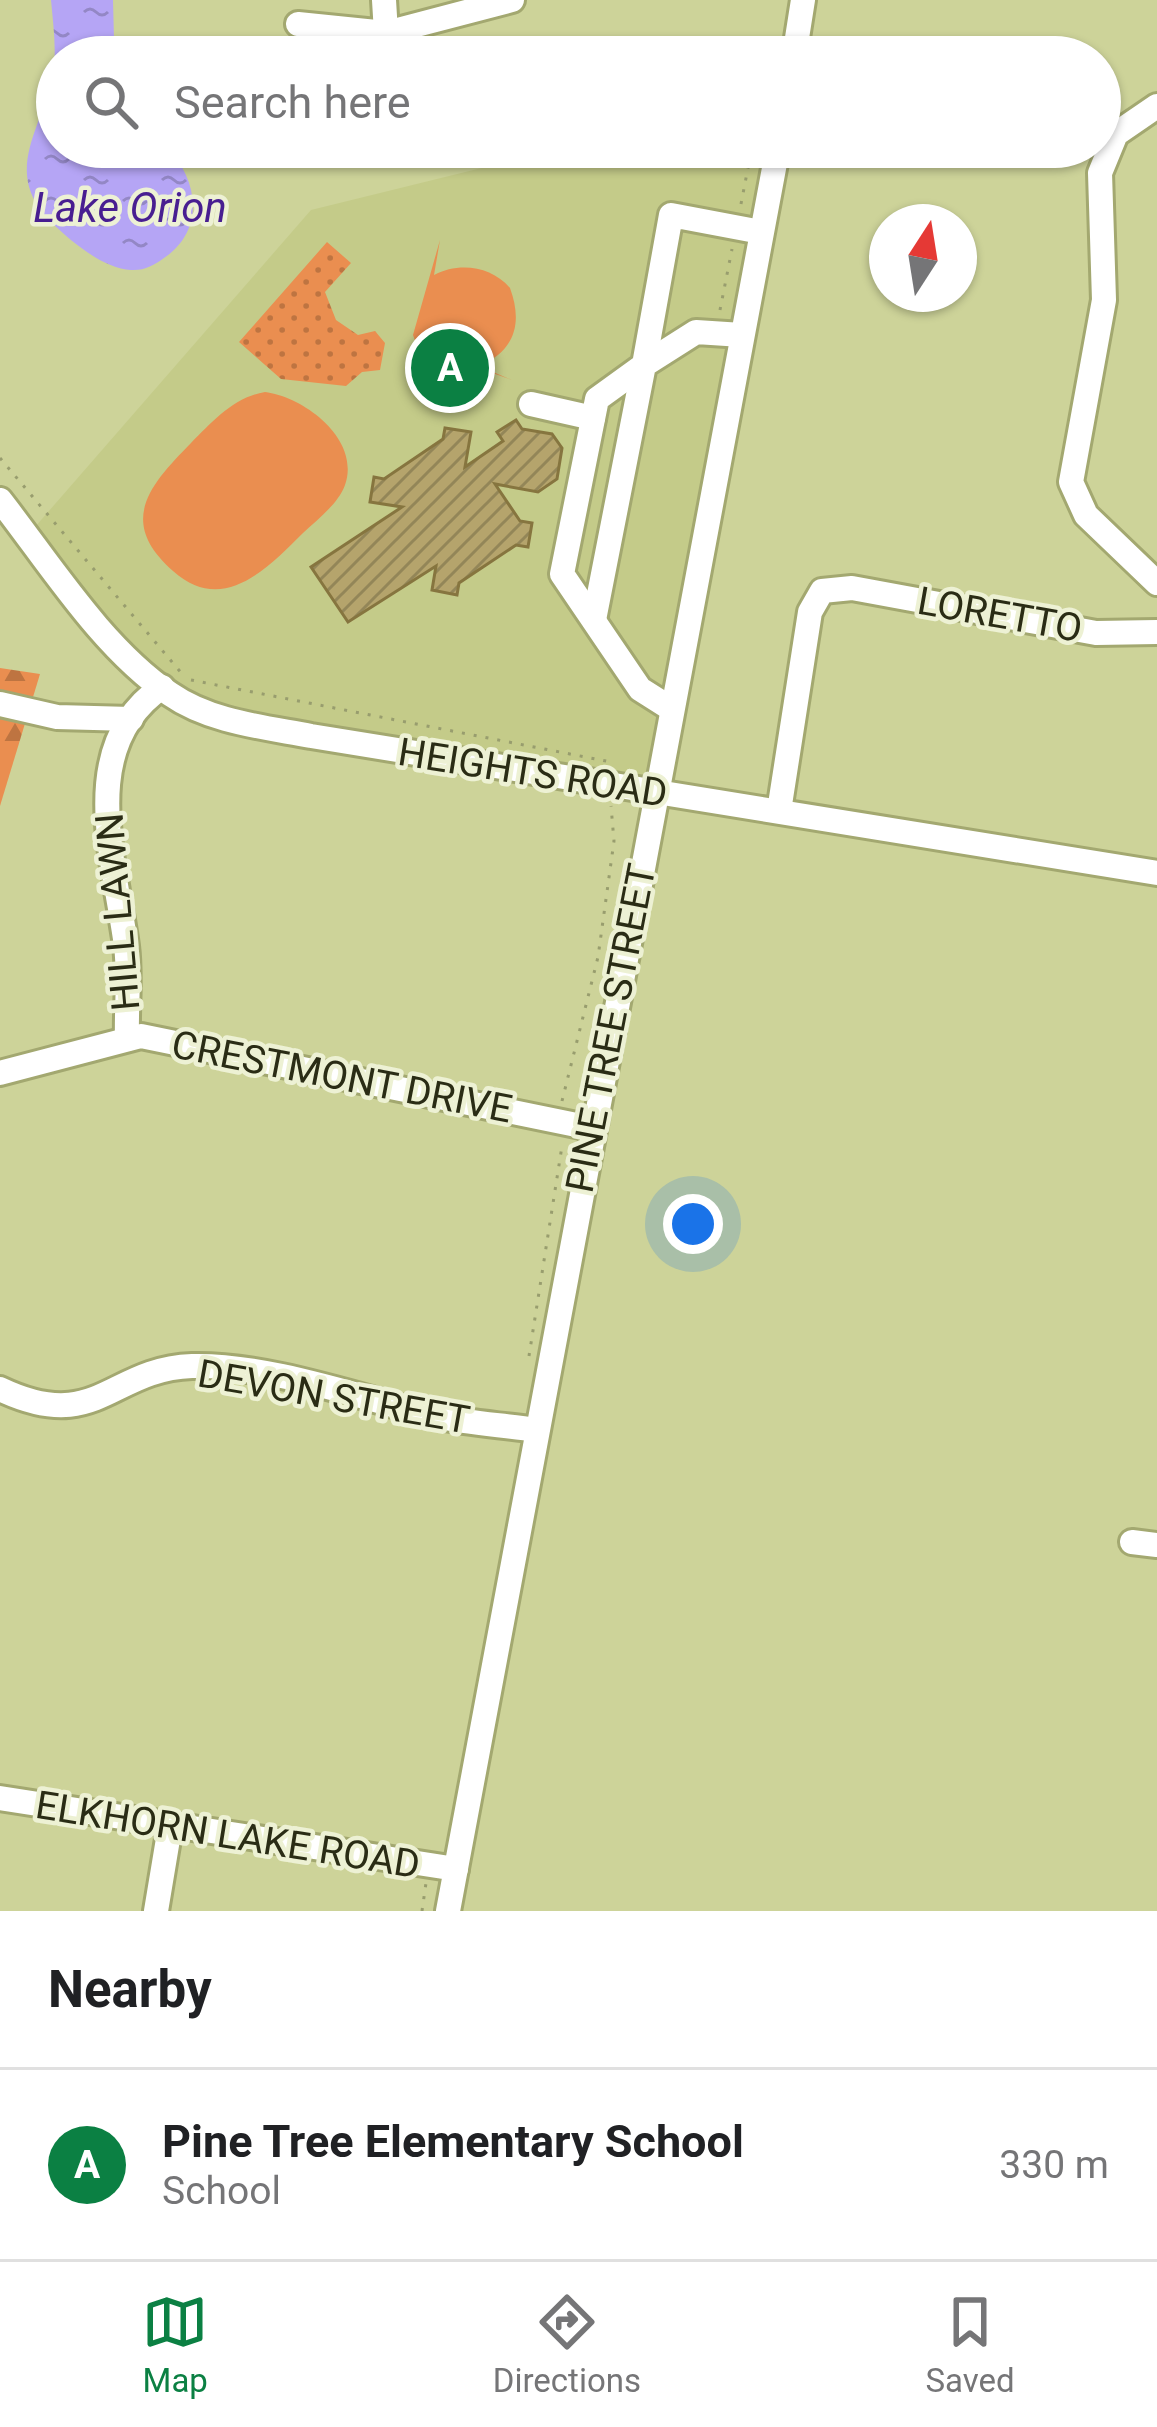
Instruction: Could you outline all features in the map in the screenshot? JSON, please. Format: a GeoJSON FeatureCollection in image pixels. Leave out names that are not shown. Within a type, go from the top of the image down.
{"type":"FeatureCollection","features":[{"type":"Feature","properties":{"kind":"street"},"geometry":{"type":"LineString","coordinates":[[384,0],[386,33]]}},
{"type":"Feature","properties":{"kind":"street"},"geometry":{"type":"LineString","coordinates":[[298,24],[386,33],[512,0]]}},
{"type":"Feature","properties":{"kind":"street"},"geometry":{"type":"LineString","coordinates":[[797,36],[803,0]]}},
{"type":"Feature","properties":{"kind":"street"},"geometry":{"type":"LineString","coordinates":[[1121,131],[1157,106]]}},
{"type":"Feature","properties":{"kind":"street","name":"PINE TREE STREET"},"geometry":{"type":"LineString","coordinates":[[448,1911],[774,168]]}},
{"type":"Feature","properties":{"kind":"street"},"geometry":{"type":"LineString","coordinates":[[1102,168],[1104,300],[1071,482],[1086,515],[1157,583]]}},
{"type":"Feature","properties":{"kind":"street"},"geometry":{"type":"LineString","coordinates":[[594,620],[671,214],[761,232]]}},
{"type":"Feature","properties":{"kind":"street"},"geometry":{"type":"LineString","coordinates":[[670,707],[640,689],[562,574],[597,399],[696,332],[742,334]]}},
{"type":"Feature","properties":{"kind":"street"},"geometry":{"type":"LineString","coordinates":[[531,404],[593,418]]}},
{"type":"Feature","properties":{"kind":"street","name":"HEIGHTS ROAD"},"geometry":{"type":"LineString","coordinates":[[0,500],[100,624],[162,687],[239,723],[1157,873]]}},
{"type":"Feature","properties":{"kind":"street","name":"LORETTO"},"geometry":{"type":"LineString","coordinates":[[779,811],[810,612],[822,591],[843,589],[1096,633],[1157,632]]}},
{"type":"Feature","properties":{"kind":"street"},"geometry":{"type":"LineString","coordinates":[[0,704],[57,717],[131,719],[139,703],[162,687]]}},
{"type":"Feature","properties":{"kind":"street","name":"HILL LAWN"},"geometry":{"type":"LineString","coordinates":[[127,1039],[127,950],[106,808],[111,764],[131,719]]}},
{"type":"Feature","properties":{"kind":"street","name":"CRESTMONT DRIVE"},"geometry":{"type":"LineString","coordinates":[[0,1073],[141,1036],[591,1128]]}},
{"type":"Feature","properties":{"kind":"street","name":"DEVON STREET"},"geometry":{"type":"LineString","coordinates":[[0,1389],[53,1408],[103,1399],[171,1369],[229,1369],[442,1418],[536,1430]]}},
{"type":"Feature","properties":{"kind":"street","name":"ELKHORN LAKE ROAD"},"geometry":{"type":"LineString","coordinates":[[0,1798],[456,1869]]}},
{"type":"Feature","properties":{"kind":"street"},"geometry":{"type":"LineString","coordinates":[[156,1911],[170,1827]]}},
{"type":"Feature","properties":{"kind":"path"},"geometry":{"type":"LineString","coordinates":[[0,458],[189,680],[619,763],[598,957],[578,1054],[566,1070],[526,1372]]}},
{"type":"Feature","properties":{"kind":"path"},"geometry":{"type":"LineString","coordinates":[[422,1911],[429,1866]]}},
{"type":"Feature","properties":{"kind":"shaded area"},"geometry":{"type":"Polygon","coordinates":[[[482,168],[765,168],[650,783],[222,709],[179,693],[142,663],[35,527],[311,210],[482,168]]]}},
{"type":"Feature","properties":{"kind":"green space"},"geometry":{"type":"Polygon","coordinates":[[[440,240],[434,275],[474,268],[510,288],[516,313],[513,334],[501,352],[479,366],[512,380],[417,346],[413,335],[440,240]]]}},
{"type":"Feature","properties":{"kind":"green space"},"geometry":{"type":"Polygon","coordinates":[[[327,242],[351,263],[325,292],[336,320],[358,335],[375,331],[385,343],[380,370],[362,372],[346,386],[281,379],[239,342],[327,242]]]}},
{"type":"Feature","properties":{"kind":"green space"},"geometry":{"type":"Polygon","coordinates":[[[265,392],[296,402],[326,423],[345,452],[345,485],[327,511],[260,572],[227,588],[192,584],[173,571],[146,536],[146,504],[163,473],[215,419],[243,399],[265,392]]]}},
{"type":"Feature","properties":{"kind":"green space"},"geometry":{"type":"Polygon","coordinates":[[[0,668],[40,674],[0,806],[0,668]]]}},
{"type":"Feature","properties":{"kind":"water","name":"Lake Orion"},"geometry":{"type":"Polygon","coordinates":[[[51,0],[113,0],[114,36],[54,36],[51,0]]]}},
{"type":"Feature","properties":{"kind":"water","name":"Lake Orion"},"geometry":{"type":"Polygon","coordinates":[[[36,130],[36,168],[182,168],[193,204],[187,233],[164,258],[145,268],[110,265],[69,239],[37,205],[29,187],[29,151],[36,130]]]}},
{"type":"Feature","properties":{"kind":"building"},"geometry":{"type":"Polygon","coordinates":[[[516,420],[522,429],[552,434],[562,448],[557,479],[538,492],[495,484],[520,521],[532,523],[528,547],[516,545],[459,583],[457,595],[432,590],[436,566],[348,622],[311,567],[402,507],[370,502],[374,477],[384,479],[443,439],[445,428],[471,432],[465,467],[503,441],[497,432],[516,420]]]}},
{"type":"Feature","properties":{"kind":"place","name":"Pine Tree Elementary School"},"geometry":{"type":"Point","coordinates":[450,368]}}]}
